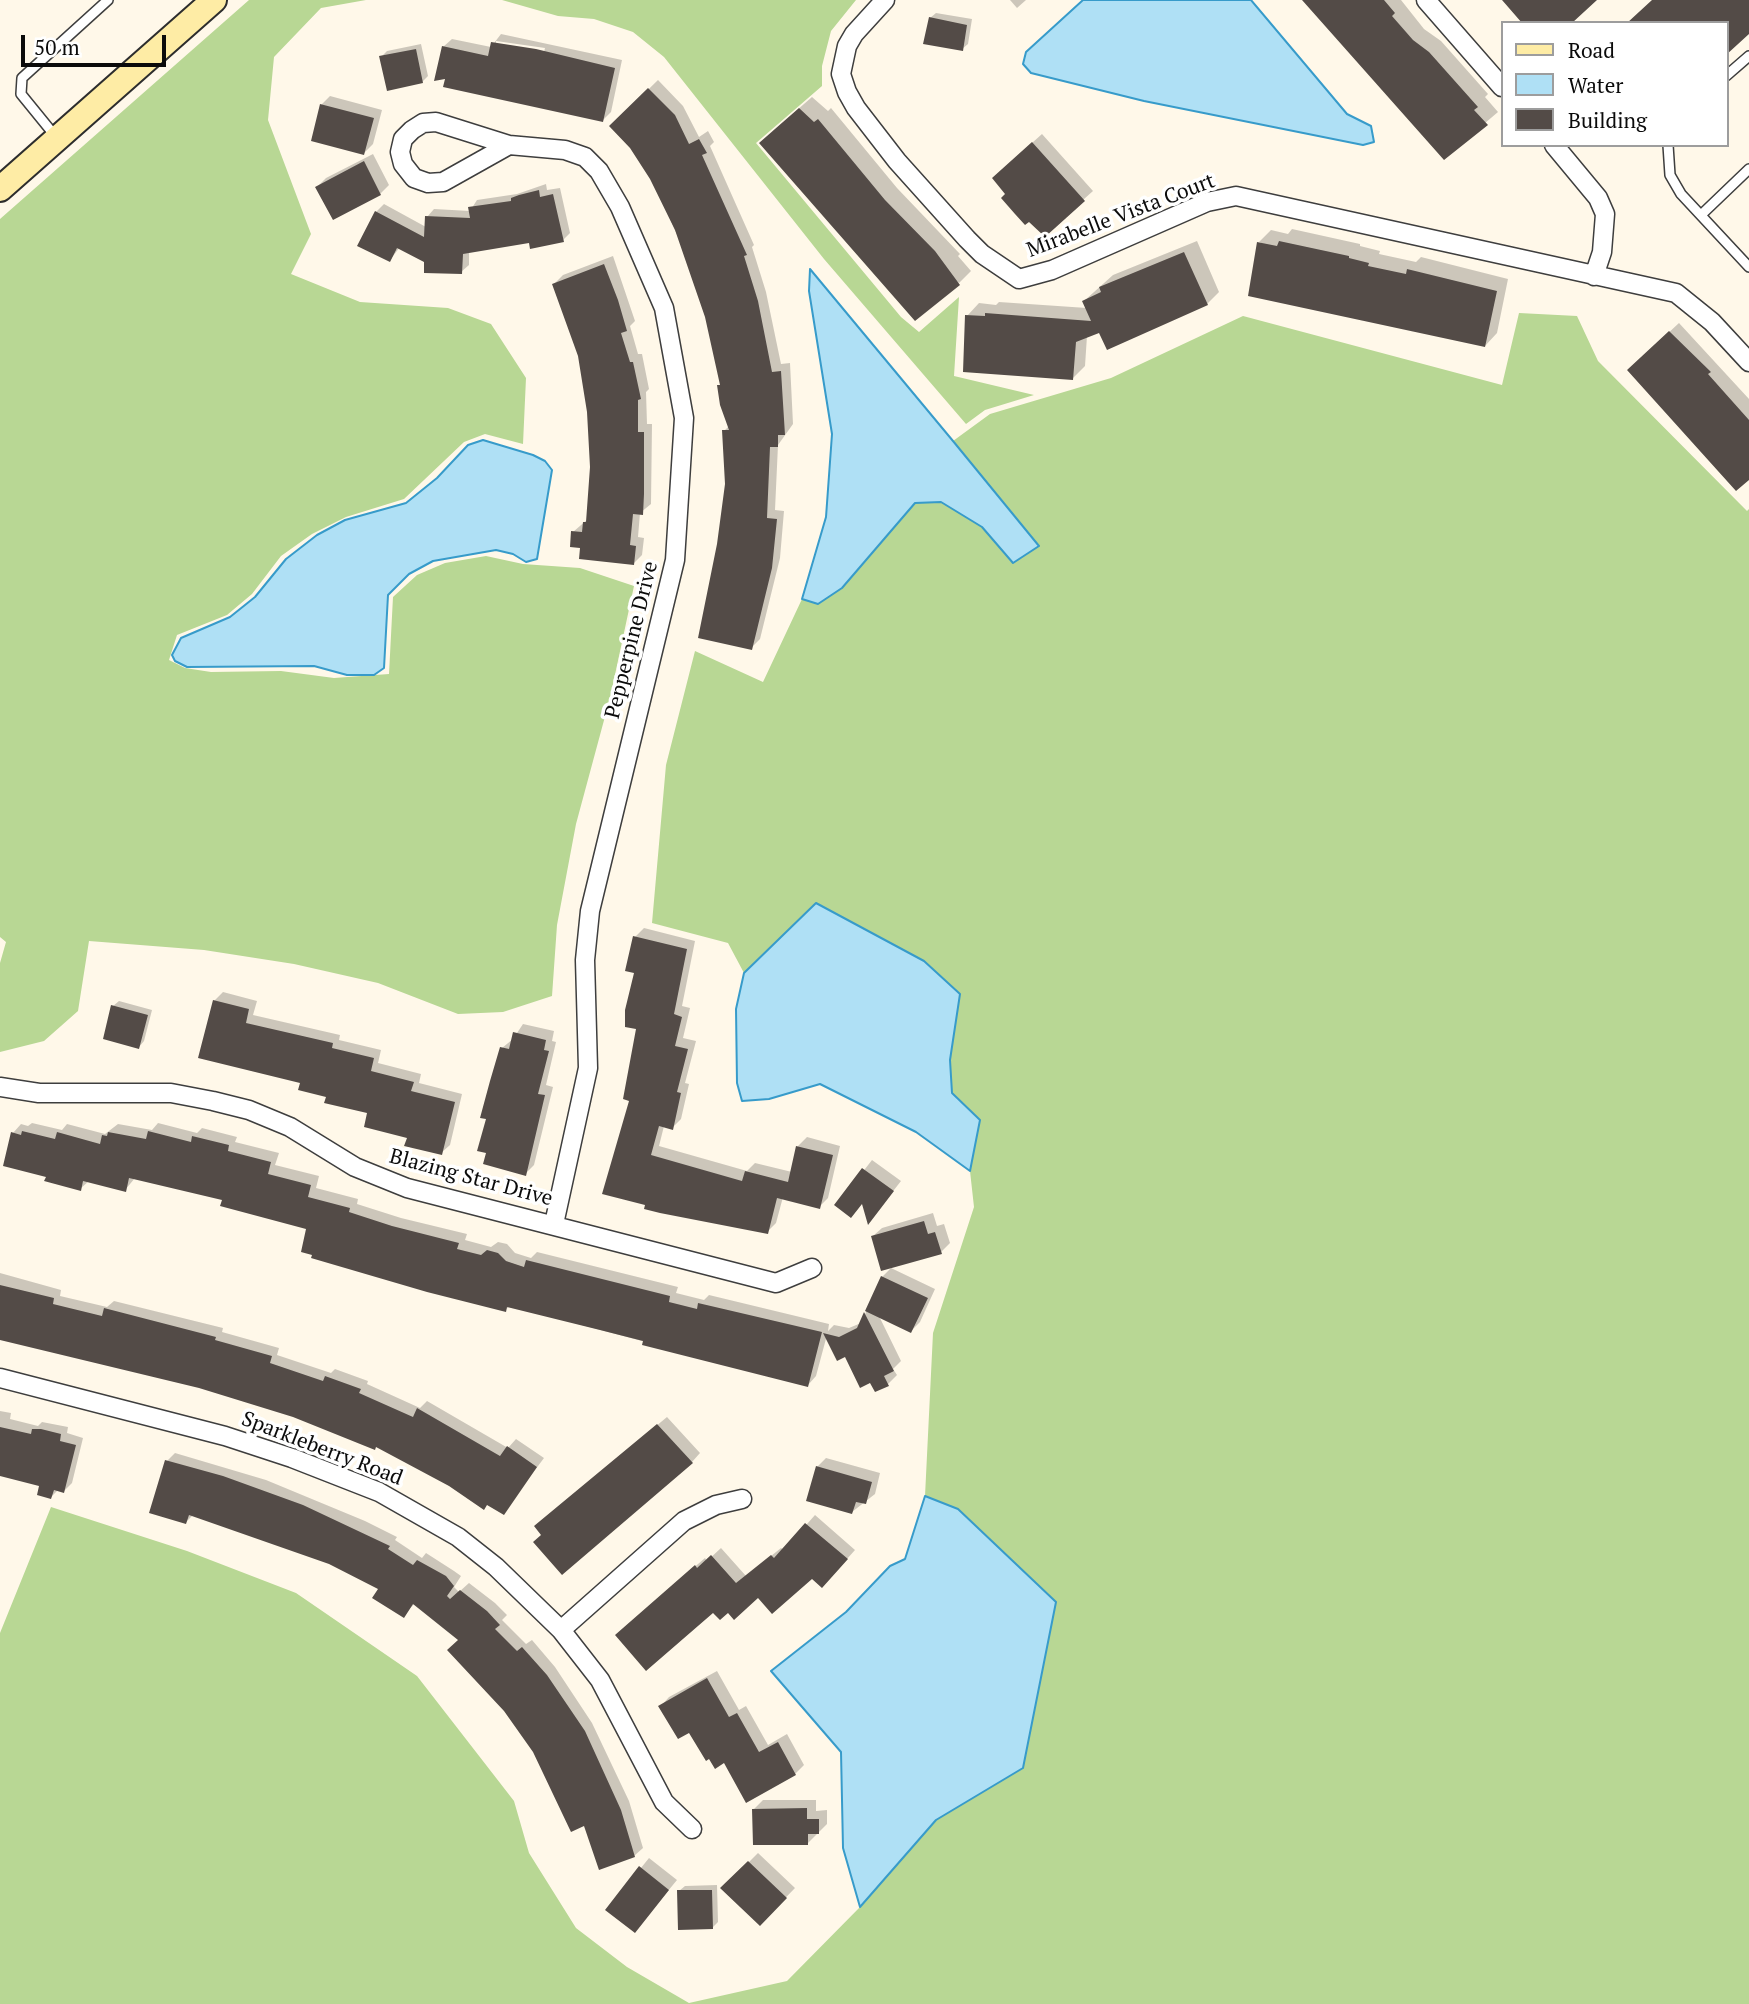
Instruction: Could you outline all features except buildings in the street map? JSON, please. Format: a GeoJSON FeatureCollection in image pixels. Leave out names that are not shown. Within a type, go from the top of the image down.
{"type":"FeatureCollection","features":[{"type":"Feature","properties":{"kind":"street"},"geometry":{"type":"LineString","coordinates":[[0,189],[214,0]]}},
{"type":"Feature","properties":{"kind":"street","name":"Mirabelle Vista Court"},"geometry":{"type":"LineString","coordinates":[[885,0],[854,34],[847,46],[841,74],[847,92],[856,108],[897,161],[967,239],[982,254],[1019,279],[1052,270],[1207,202],[1236,197],[1676,293],[1712,322],[1749,362]]}},
{"type":"Feature","properties":{"kind":"street"},"geometry":{"type":"LineString","coordinates":[[1426,0],[1500,84]]}},
{"type":"Feature","properties":{"kind":"street","name":"Pepperpine Drive"},"geometry":{"type":"LineString","coordinates":[[509,145],[443,182],[428,183],[414,178],[403,164],[400,152],[403,139],[412,130],[423,123],[436,122],[509,145],[565,150],[585,157],[598,171],[620,207],[664,308],[684,418],[675,560],[590,911],[585,960],[588,1068],[554,1224]]}},
{"type":"Feature","properties":{"kind":"street"},"geometry":{"type":"LineString","coordinates":[[1556,147],[1598,198],[1605,214],[1602,252],[1594,276]]}},
{"type":"Feature","properties":{"kind":"street","name":"Blazing Star Drive"},"geometry":{"type":"LineString","coordinates":[[0,1087],[39,1093],[171,1093],[213,1101],[249,1110],[289,1127],[355,1167],[407,1188],[776,1283],[813,1268]]}},
{"type":"Feature","properties":{"kind":"street","name":"Sparkleberry Road"},"geometry":{"type":"LineString","coordinates":[[0,1378],[225,1436],[292,1458],[379,1492],[458,1537],[496,1567],[561,1630],[600,1681],[664,1801],[692,1829]]}},
{"type":"Feature","properties":{"kind":"street"},"geometry":{"type":"LineString","coordinates":[[561,1630],[684,1521],[716,1505],[742,1499]]}},
{"type":"Feature","properties":{"kind":"lane"},"geometry":{"type":"LineString","coordinates":[[57,138],[21,94],[22,78],[108,0]]}},
{"type":"Feature","properties":{"kind":"lane"},"geometry":{"type":"LineString","coordinates":[[1728,74],[1749,56]]}},
{"type":"Feature","properties":{"kind":"lane"},"geometry":{"type":"LineString","coordinates":[[1668,147],[1670,175],[1681,194],[1749,267]]}},
{"type":"Feature","properties":{"kind":"lane"},"geometry":{"type":"LineString","coordinates":[[1701,215],[1749,169]]}},
{"type":"Feature","properties":{"kind":"green space"},"geometry":{"type":"Polygon","coordinates":[[[249,0],[366,0],[321,8],[274,57],[268,120],[311,234],[291,274],[360,302],[448,308],[491,324],[526,378],[523,444],[485,434],[464,442],[404,499],[346,517],[312,534],[281,556],[252,594],[227,615],[177,635],[169,660],[185,668],[211,672],[281,671],[334,678],[389,674],[393,597],[417,575],[445,563],[486,556],[523,564],[580,568],[634,586],[610,698],[576,824],[557,925],[552,996],[503,1012],[458,1014],[378,983],[294,964],[204,950],[89,941],[78,1011],[44,1041],[0,1052],[0,963],[6,942],[0,937],[0,219],[249,0]]]}},
{"type":"Feature","properties":{"kind":"green space"},"geometry":{"type":"Polygon","coordinates":[[[502,0],[856,0],[831,31],[822,66],[822,86],[756,143],[901,317],[919,332],[959,297],[954,376],[1034,395],[985,410],[966,424],[824,259],[664,57],[633,32],[594,19],[558,16],[502,0]]]}},
{"type":"Feature","properties":{"kind":"green space"},"geometry":{"type":"Polygon","coordinates":[[[1519,313],[1577,316],[1598,361],[1747,511],[1749,509],[1749,2004],[0,2004],[0,1633],[51,1507],[187,1551],[296,1593],[417,1676],[514,1801],[529,1853],[576,1928],[627,1967],[689,2003],[787,1981],[860,1907],[936,1820],[1022,1768],[958,1509],[925,1496],[933,1333],[974,1207],[970,1171],[980,1120],[952,1093],[950,1060],[960,994],[817,904],[744,973],[728,943],[652,923],[666,765],[695,651],[763,682],[802,599],[818,604],[842,588],[915,503],[941,502],[982,527],[1013,563],[1039,546],[953,441],[990,414],[1111,378],[1243,316],[1502,385],[1519,313]]]}},
{"type":"Feature","properties":{"kind":"water"},"geometry":{"type":"Polygon","coordinates":[[[1083,0],[1251,0],[1347,114],[1371,126],[1374,142],[1363,145],[1144,101],[1031,73],[1023,64],[1026,52],[1083,0]]]}},
{"type":"Feature","properties":{"kind":"water"},"geometry":{"type":"Polygon","coordinates":[[[810,269],[1039,546],[1013,563],[982,527],[941,502],[915,503],[842,588],[818,604],[802,599],[826,517],[832,434],[809,291],[810,269]]]}},
{"type":"Feature","properties":{"kind":"water"},"geometry":{"type":"Polygon","coordinates":[[[483,440],[533,455],[545,461],[552,470],[537,559],[526,562],[513,554],[496,550],[433,561],[409,574],[388,595],[384,668],[374,675],[347,675],[314,666],[187,667],[175,661],[172,655],[181,638],[230,617],[255,597],[286,559],[317,535],[345,520],[406,503],[437,478],[468,445],[483,440]]]}},
{"type":"Feature","properties":{"kind":"water"},"geometry":{"type":"Polygon","coordinates":[[[816,903],[924,961],[960,994],[950,1060],[952,1093],[980,1120],[970,1171],[916,1132],[820,1084],[769,1099],[742,1101],[737,1083],[736,1009],[744,973],[816,903]]]}},
{"type":"Feature","properties":{"kind":"water"},"geometry":{"type":"Polygon","coordinates":[[[925,1496],[958,1509],[1056,1602],[1023,1768],[936,1820],[860,1907],[843,1848],[841,1752],[771,1671],[846,1612],[890,1566],[905,1559],[925,1496]]]}}]}
